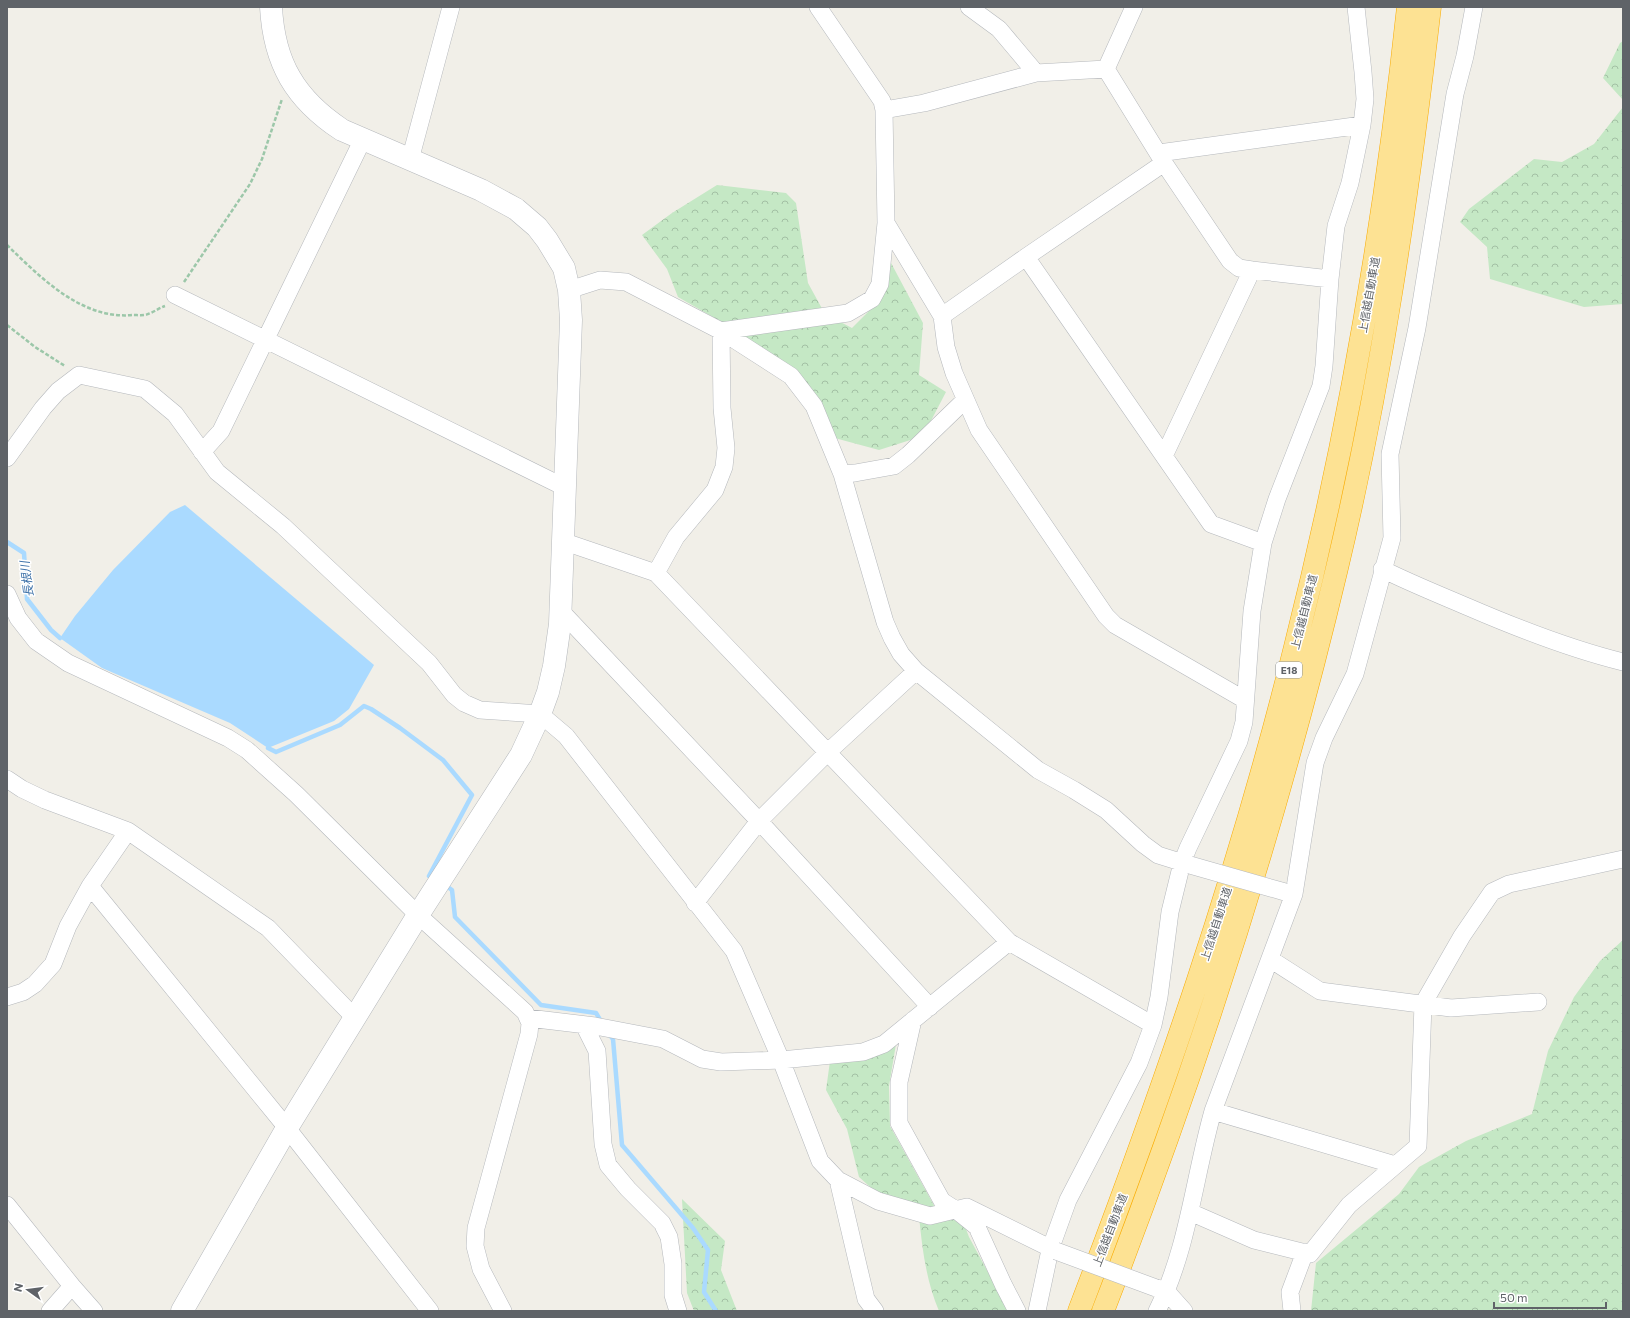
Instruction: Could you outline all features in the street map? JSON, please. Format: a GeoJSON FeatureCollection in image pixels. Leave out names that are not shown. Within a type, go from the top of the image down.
{"type":"FeatureCollection","features":[{"type":"Feature","properties":{"kind":"highway","name":"上信越自動車道"},"geometry":{"type":"LineString","coordinates":[[1079,1311],[1139,1150],[1203,966],[1250,812],[1294,650],[1334,483],[1354,382],[1384,199],[1408,7]]}},
{"type":"Feature","properties":{"kind":"highway","name":"上信越自動車道"},"geometry":{"type":"LineString","coordinates":[[1103,1311],[1186,1085],[1224,970],[1272,814],[1325,616],[1357,479],[1392,292],[1430,7]]}},
{"type":"Feature","properties":{"kind":"street"},"geometry":{"type":"LineString","coordinates":[[410,160],[451,7]]}},
{"type":"Feature","properties":{"kind":"street"},"geometry":{"type":"LineString","coordinates":[[721,331],[848,313],[872,299],[880,284],[886,223],[884,110],[882,101],[818,7]]}},
{"type":"Feature","properties":{"kind":"street"},"geometry":{"type":"LineString","coordinates":[[969,7],[999,29],[1036,73]]}},
{"type":"Feature","properties":{"kind":"street"},"geometry":{"type":"LineString","coordinates":[[1106,69],[1134,7]]}},
{"type":"Feature","properties":{"kind":"street"},"geometry":{"type":"LineString","coordinates":[[1037,1311],[1068,1200],[1139,1063],[1153,1025],[1159,997],[1170,912],[1186,864],[1188,848],[1239,741],[1244,722],[1252,611],[1263,543],[1277,499],[1321,386],[1336,226],[1350,183],[1362,125],[1365,99],[1364,72],[1356,7]]}},
{"type":"Feature","properties":{"kind":"street"},"geometry":{"type":"LineString","coordinates":[[1157,1311],[1161,1290],[1184,1239],[1203,1148],[1213,1112],[1270,959],[1290,893],[1315,764],[1324,738],[1354,674],[1382,569],[1392,538],[1390,454],[1417,328],[1455,94],[1465,56],[1474,7]]}},
{"type":"Feature","properties":{"kind":"street"},"geometry":{"type":"LineString","coordinates":[[182,1311],[287,1128],[418,915],[520,755],[540,714],[548,692],[554,666],[560,624],[559,609],[571,320],[569,290],[564,268],[547,240],[537,227],[516,209],[481,190],[342,130],[325,119],[308,104],[289,76],[278,54],[268,9]]}},
{"type":"Feature","properties":{"kind":"street"},"geometry":{"type":"LineString","coordinates":[[884,110],[924,102],[1036,73],[1106,69]]}},
{"type":"Feature","properties":{"kind":"street"},"geometry":{"type":"LineString","coordinates":[[1106,69],[1162,158],[1230,261],[1239,268],[1330,279]]}},
{"type":"Feature","properties":{"kind":"street"},"geometry":{"type":"LineString","coordinates":[[942,316],[1162,158],[1362,125]]}},
{"type":"Feature","properties":{"kind":"street"},"geometry":{"type":"LineString","coordinates":[[202,452],[221,431],[363,139]]}},
{"type":"Feature","properties":{"kind":"street"},"geometry":{"type":"LineString","coordinates":[[886,223],[942,316],[946,347],[954,372],[979,430],[1106,616],[1115,625],[1245,700]]}},
{"type":"Feature","properties":{"kind":"street"},"geometry":{"type":"LineString","coordinates":[[1026,257],[1211,524],[1263,543]]}},
{"type":"Feature","properties":{"kind":"street"},"geometry":{"type":"LineString","coordinates":[[1164,456],[1252,270]]}},
{"type":"Feature","properties":{"kind":"street"},"geometry":{"type":"LineString","coordinates":[[569,290],[600,280],[626,282],[721,331],[791,376],[814,406],[842,474],[885,622],[901,654],[916,671],[1038,770],[1106,810],[1143,844],[1158,855],[1290,893]]}},
{"type":"Feature","properties":{"kind":"street"},"geometry":{"type":"LineString","coordinates":[[175,295],[564,487]]}},
{"type":"Feature","properties":{"kind":"street"},"geometry":{"type":"LineString","coordinates":[[656,573],[676,537],[715,490],[724,467],[726,448],[722,408],[721,331]]}},
{"type":"Feature","properties":{"kind":"street"},"geometry":{"type":"LineString","coordinates":[[7,458],[43,408],[58,391],[79,374],[145,389],[175,414],[217,472],[283,526],[429,663],[454,695],[464,703],[480,710],[540,714],[566,736],[734,951],[781,1060],[820,1161],[838,1180],[878,1201],[930,1216],[967,1207],[1053,1250],[1161,1290],[1184,1311]]}},
{"type":"Feature","properties":{"kind":"street"},"geometry":{"type":"LineString","coordinates":[[842,474],[894,466],[908,455],[965,400]]}},
{"type":"Feature","properties":{"kind":"street"},"geometry":{"type":"LineString","coordinates":[[562,541],[656,573],[1009,942],[1153,1025]]}},
{"type":"Feature","properties":{"kind":"street"},"geometry":{"type":"LineString","coordinates":[[1382,569],[1403,580],[1517,628],[1594,655],[1623,662]]}},
{"type":"Feature","properties":{"kind":"street"},"geometry":{"type":"LineString","coordinates":[[7,594],[13,618],[36,641],[68,663],[228,738],[247,750],[296,794],[418,915],[525,1012],[530,1023],[529,1034],[476,1228],[475,1246],[481,1269],[503,1311]]}},
{"type":"Feature","properties":{"kind":"street"},"geometry":{"type":"LineString","coordinates":[[559,609],[759,821],[930,1007]]}},
{"type":"Feature","properties":{"kind":"street"},"geometry":{"type":"LineString","coordinates":[[695,903],[759,821],[828,752],[916,671]]}},
{"type":"Feature","properties":{"kind":"street"},"geometry":{"type":"LineString","coordinates":[[7,779],[22,789],[45,800],[128,831],[268,928],[355,1018]]}},
{"type":"Feature","properties":{"kind":"street"},"geometry":{"type":"LineString","coordinates":[[7,997],[23,992],[35,984],[53,964],[68,926],[90,886],[128,831]]}},
{"type":"Feature","properties":{"kind":"street"},"geometry":{"type":"LineString","coordinates":[[1190,1212],[1254,1240],[1310,1254],[1349,1205],[1418,1146],[1423,1004],[1462,936],[1492,892],[1509,884],[1623,860]]}},
{"type":"Feature","properties":{"kind":"street"},"geometry":{"type":"LineString","coordinates":[[90,886],[287,1128],[430,1311]]}},
{"type":"Feature","properties":{"kind":"street"},"geometry":{"type":"LineString","coordinates":[[528,1018],[589,1025],[663,1038],[702,1058],[721,1062],[781,1060],[863,1052],[884,1044],[1009,942]]}},
{"type":"Feature","properties":{"kind":"street"},"geometry":{"type":"LineString","coordinates":[[1270,959],[1320,991],[1451,1008],[1538,1002]]}},
{"type":"Feature","properties":{"kind":"street"},"geometry":{"type":"LineString","coordinates":[[913,1020],[899,1082],[899,1123],[942,1201],[977,1226],[1003,1284],[1018,1311]]}},
{"type":"Feature","properties":{"kind":"street"},"geometry":{"type":"LineString","coordinates":[[589,1025],[597,1051],[603,1144],[608,1165],[628,1189],[662,1223],[669,1237],[673,1264],[673,1295],[678,1311]]}},
{"type":"Feature","properties":{"kind":"street"},"geometry":{"type":"LineString","coordinates":[[1213,1112],[1395,1165]]}},
{"type":"Feature","properties":{"kind":"street"},"geometry":{"type":"LineString","coordinates":[[838,1180],[866,1299],[875,1311]]}},
{"type":"Feature","properties":{"kind":"street"},"geometry":{"type":"LineString","coordinates":[[7,1205],[94,1311]]}},
{"type":"Feature","properties":{"kind":"street"},"geometry":{"type":"LineString","coordinates":[[1292,1311],[1290,1292],[1305,1252]]}},
{"type":"Feature","properties":{"kind":"street"},"geometry":{"type":"LineString","coordinates":[[50,1311],[72,1286]]}},
{"type":"Feature","properties":{"kind":"path"},"geometry":{"type":"LineString","coordinates":[[7,245],[54,289],[96,312],[124,316],[148,314],[166,305],[175,295],[250,184],[262,159],[289,76]]}},
{"type":"Feature","properties":{"kind":"path"},"geometry":{"type":"LineString","coordinates":[[7,325],[35,347],[79,374]]}},
{"type":"Feature","properties":{"kind":"green space"},"geometry":{"type":"Polygon","coordinates":[[[1623,41],[1623,100],[1603,78],[1620,43],[1623,41]]]}},
{"type":"Feature","properties":{"kind":"green space"},"geometry":{"type":"Polygon","coordinates":[[[1623,107],[1623,304],[1584,307],[1490,279],[1487,247],[1460,222],[1469,209],[1534,159],[1562,162],[1594,144],[1623,107]]]}},
{"type":"Feature","properties":{"kind":"green space"},"geometry":{"type":"Polygon","coordinates":[[[717,185],[786,193],[796,203],[808,283],[825,314],[852,328],[878,302],[890,261],[923,323],[919,375],[946,392],[923,436],[879,450],[831,437],[823,407],[732,328],[678,297],[667,269],[642,235],[672,213],[717,185]]]}},
{"type":"Feature","properties":{"kind":"green space"},"geometry":{"type":"Polygon","coordinates":[[[1623,940],[1623,1311],[1311,1311],[1316,1263],[1399,1194],[1419,1167],[1466,1141],[1532,1114],[1548,1051],[1574,997],[1600,961],[1623,940]]]}},
{"type":"Feature","properties":{"kind":"green space"},"geometry":{"type":"Polygon","coordinates":[[[896,1044],[889,1086],[890,1126],[936,1209],[963,1221],[969,1237],[1009,1311],[939,1311],[928,1276],[923,1252],[919,1216],[887,1202],[859,1177],[847,1129],[826,1090],[830,1061],[862,1061],[896,1044]]]}},
{"type":"Feature","properties":{"kind":"green space"},"geometry":{"type":"Polygon","coordinates":[[[682,1199],[725,1241],[721,1270],[737,1311],[694,1311],[687,1293],[682,1199]]]}},
{"type":"Feature","properties":{"kind":"water"},"geometry":{"type":"Polygon","coordinates":[[[185,505],[374,665],[349,709],[334,721],[268,748],[230,723],[102,668],[60,638],[75,616],[113,570],[170,512],[185,505]]]}},
{"type":"Feature","properties":{"kind":"waterway","name":"長根川"},"geometry":{"type":"LineString","coordinates":[[7,542],[24,553],[27,599],[51,630],[60,638]]}},
{"type":"Feature","properties":{"kind":"waterway"},"geometry":{"type":"LineString","coordinates":[[268,748],[276,752],[340,725],[364,706],[400,728],[443,760],[472,795],[429,876],[435,879]]}},
{"type":"Feature","properties":{"kind":"waterway"},"geometry":{"type":"LineString","coordinates":[[445,885],[452,890],[455,917],[541,1005],[596,1013],[602,1023]]}},
{"type":"Feature","properties":{"kind":"waterway"},"geometry":{"type":"LineString","coordinates":[[609,1034],[613,1039],[622,1145],[693,1228],[708,1250],[704,1292],[716,1311]]}}]}
